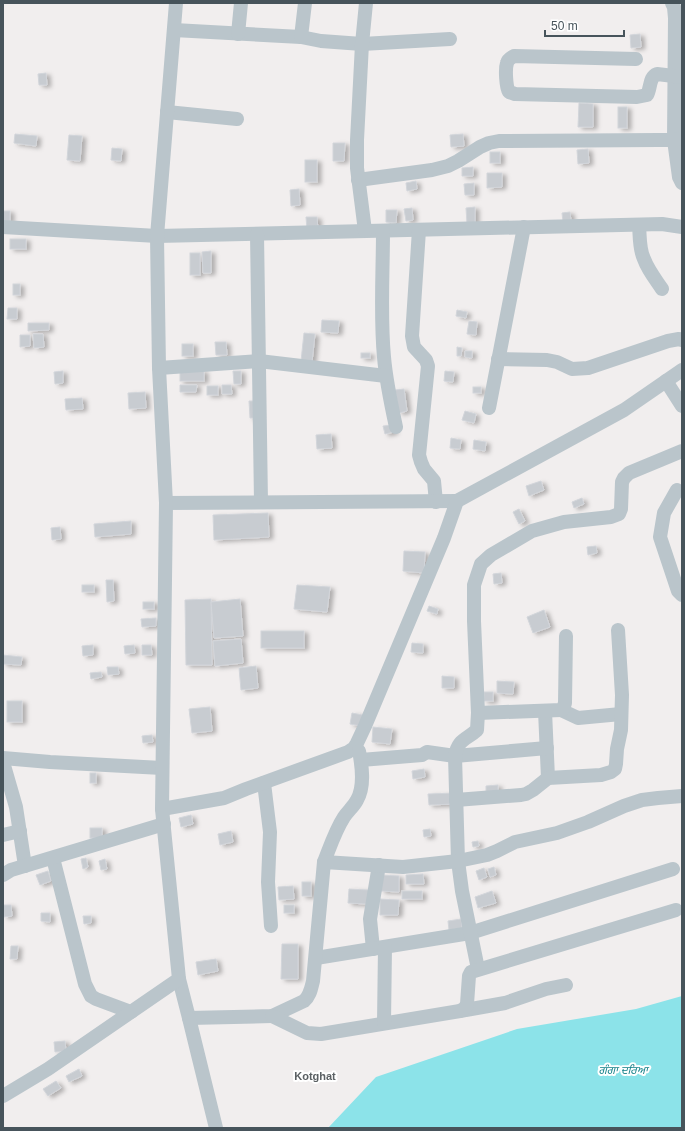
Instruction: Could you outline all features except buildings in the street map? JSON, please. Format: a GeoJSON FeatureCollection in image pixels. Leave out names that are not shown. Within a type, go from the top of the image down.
{"type":"FeatureCollection","features":[{"type":"Feature","properties":{"kind":"street"},"geometry":{"type":"LineString","coordinates":[[176,3],[157,236],[159,368],[166,502],[162,808],[179,979],[216,1128]]}},
{"type":"Feature","properties":{"kind":"street"},"geometry":{"type":"LineString","coordinates":[[238,34],[241,3]]}},
{"type":"Feature","properties":{"kind":"street"},"geometry":{"type":"LineString","coordinates":[[301,38],[305,3]]}},
{"type":"Feature","properties":{"kind":"street"},"geometry":{"type":"LineString","coordinates":[[365,231],[358,180],[357,140],[362,44],[366,3]]}},
{"type":"Feature","properties":{"kind":"street"},"geometry":{"type":"LineString","coordinates":[[672,3],[676,18],[678,76],[678,177],[682,183]]}},
{"type":"Feature","properties":{"kind":"street"},"geometry":{"type":"LineString","coordinates":[[174,30],[301,38],[362,44],[450,39]]}},
{"type":"Feature","properties":{"kind":"street"},"geometry":{"type":"LineString","coordinates":[[636,59],[514,56],[509,59],[507,63],[507,88],[509,92],[515,94],[637,98],[647,95],[651,80],[657,74],[678,76]]}},
{"type":"Feature","properties":{"kind":"street"},"geometry":{"type":"LineString","coordinates":[[167,112],[237,119]]}},
{"type":"Feature","properties":{"kind":"street"},"geometry":{"type":"LineString","coordinates":[[358,180],[432,170],[448,166],[480,147],[499,141],[678,139]]}},
{"type":"Feature","properties":{"kind":"street"},"geometry":{"type":"LineString","coordinates":[[3,227],[157,236],[662,224],[682,227]]}},
{"type":"Feature","properties":{"kind":"street"},"geometry":{"type":"LineString","coordinates":[[639,225],[640,246],[643,258],[662,289]]}},
{"type":"Feature","properties":{"kind":"street"},"geometry":{"type":"LineString","coordinates":[[489,408],[524,227]]}},
{"type":"Feature","properties":{"kind":"street"},"geometry":{"type":"LineString","coordinates":[[419,230],[412,336],[414,347],[426,360],[428,366],[419,455],[424,469],[434,481],[436,502]]}},
{"type":"Feature","properties":{"kind":"street"},"geometry":{"type":"LineString","coordinates":[[383,231],[382,338],[386,376],[396,427]]}},
{"type":"Feature","properties":{"kind":"street"},"geometry":{"type":"LineString","coordinates":[[258,234],[261,502]]}},
{"type":"Feature","properties":{"kind":"street"},"geometry":{"type":"LineString","coordinates":[[498,359],[547,360],[572,369],[580,370],[668,341],[679,339],[682,340]]}},
{"type":"Feature","properties":{"kind":"street"},"geometry":{"type":"LineString","coordinates":[[159,368],[259,362],[386,376]]}},
{"type":"Feature","properties":{"kind":"street"},"geometry":{"type":"LineString","coordinates":[[166,502],[458,501],[624,410],[682,370]]}},
{"type":"Feature","properties":{"kind":"street"},"geometry":{"type":"LineString","coordinates":[[666,382],[682,406]]}},
{"type":"Feature","properties":{"kind":"street"},"geometry":{"type":"LineString","coordinates":[[478,969],[462,891],[458,860],[455,756],[459,743],[477,730],[478,713],[474,585],[481,564],[491,555],[532,531],[564,522],[619,514],[621,509],[622,482],[629,473],[682,451]]}},
{"type":"Feature","properties":{"kind":"street"},"geometry":{"type":"LineString","coordinates":[[677,490],[664,513],[660,537],[678,591],[682,595]]}},
{"type":"Feature","properties":{"kind":"street"},"geometry":{"type":"LineString","coordinates":[[162,808],[224,798],[348,752],[354,748],[399,647],[458,501]]}},
{"type":"Feature","properties":{"kind":"street"},"geometry":{"type":"LineString","coordinates":[[456,800],[521,795],[533,790],[548,778],[601,776],[615,769],[620,730],[622,695],[618,630]]}},
{"type":"Feature","properties":{"kind":"street"},"geometry":{"type":"LineString","coordinates":[[561,710],[563,709],[565,703],[566,636]]}},
{"type":"Feature","properties":{"kind":"street"},"geometry":{"type":"LineString","coordinates":[[478,713],[561,710],[578,718],[621,714]]}},
{"type":"Feature","properties":{"kind":"street"},"geometry":{"type":"LineString","coordinates":[[545,711],[548,778]]}},
{"type":"Feature","properties":{"kind":"street"},"geometry":{"type":"LineString","coordinates":[[189,1018],[272,1016],[308,998],[313,981],[316,958],[324,862],[344,816],[357,800],[362,784],[361,760],[357,743]]}},
{"type":"Feature","properties":{"kind":"street"},"geometry":{"type":"LineString","coordinates":[[361,760],[422,755],[427,752],[455,756],[547,748]]}},
{"type":"Feature","properties":{"kind":"street"},"geometry":{"type":"LineString","coordinates":[[3,758],[162,768]]}},
{"type":"Feature","properties":{"kind":"street"},"geometry":{"type":"LineString","coordinates":[[3,762],[16,806],[25,866]]}},
{"type":"Feature","properties":{"kind":"street"},"geometry":{"type":"LineString","coordinates":[[264,783],[270,832],[268,882],[271,926]]}},
{"type":"Feature","properties":{"kind":"street"},"geometry":{"type":"LineString","coordinates":[[324,862],[403,867],[487,855],[514,842],[557,833],[642,800],[682,796]]}},
{"type":"Feature","properties":{"kind":"street"},"geometry":{"type":"LineString","coordinates":[[3,875],[11,870],[164,824]]}},
{"type":"Feature","properties":{"kind":"street"},"geometry":{"type":"LineString","coordinates":[[3,835],[20,831]]}},
{"type":"Feature","properties":{"kind":"street"},"geometry":{"type":"LineString","coordinates":[[53,858],[85,984],[92,996],[96,999],[131,1012]]}},
{"type":"Feature","properties":{"kind":"street"},"geometry":{"type":"LineString","coordinates":[[379,865],[370,919],[379,948],[384,1023]]}},
{"type":"Feature","properties":{"kind":"street"},"geometry":{"type":"LineString","coordinates":[[316,958],[470,933],[672,869]]}},
{"type":"Feature","properties":{"kind":"street"},"geometry":{"type":"LineString","coordinates":[[460,1011],[465,1008],[467,1004],[469,976],[472,972],[478,969],[676,910]]}},
{"type":"Feature","properties":{"kind":"street"},"geometry":{"type":"LineString","coordinates":[[3,1096],[48,1069],[179,979]]}},
{"type":"Feature","properties":{"kind":"street"},"geometry":{"type":"LineString","coordinates":[[272,1016],[308,1033],[321,1034],[505,1003],[546,989],[566,985]]}},
{"type":"Feature","properties":{"kind":"water","name":"ਗੰਗਾ ਦਰਿਆ"},"geometry":{"type":"Polygon","coordinates":[[[682,996],[682,1128],[328,1128],[376,1077],[517,1029],[636,1009],[682,996]]]}},
{"type":"Feature","properties":{"kind":"district","name":"Kotghat"},"geometry":{"type":"Point","coordinates":[315,1076]}}]}
